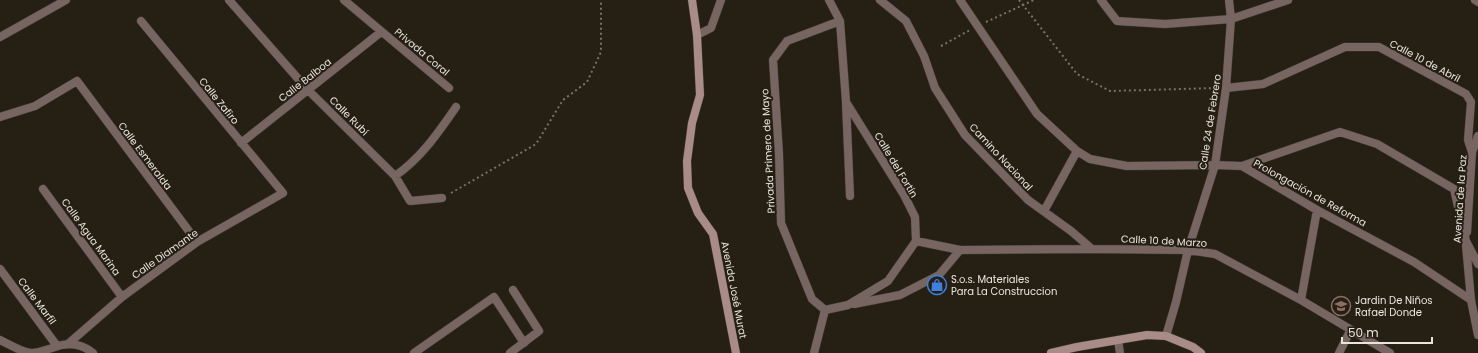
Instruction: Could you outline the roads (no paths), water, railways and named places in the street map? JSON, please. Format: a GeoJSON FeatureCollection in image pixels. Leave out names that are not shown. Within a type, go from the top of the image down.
{"type":"FeatureCollection","features":[{"type":"Feature","properties":{"kind":"street"},"geometry":{"type":"LineString","coordinates":[[0,37],[66,0]]}},
{"type":"Feature","properties":{"kind":"street","name":"Calle Rubí"},"geometry":{"type":"LineString","coordinates":[[229,0],[308,90],[395,176],[410,201],[442,198]]}},
{"type":"Feature","properties":{"kind":"street","name":"Privada Coral"},"geometry":{"type":"LineString","coordinates":[[344,0],[449,88]]}},
{"type":"Feature","properties":{"kind":"street","name":"Avenida José Murat"},"geometry":{"type":"LineString","coordinates":[[692,0],[697,35],[700,95],[692,123],[687,161],[688,188],[698,213],[713,234],[736,353]]}},
{"type":"Feature","properties":{"kind":"street"},"geometry":{"type":"LineString","coordinates":[[697,35],[711,28],[722,0]]}},
{"type":"Feature","properties":{"kind":"street","name":"Calle del Fortín"},"geometry":{"type":"LineString","coordinates":[[829,0],[840,21],[846,102],[850,196]]}},
{"type":"Feature","properties":{"kind":"street","name":"Camino Nacional"},"geometry":{"type":"LineString","coordinates":[[880,0],[906,21],[924,56],[935,88],[965,135],[1028,200],[1071,231],[1092,249]]}},
{"type":"Feature","properties":{"kind":"street","name":"Prolongación de Reforma"},"geometry":{"type":"LineString","coordinates":[[960,0],[1037,114],[1077,151],[1090,159],[1127,166],[1242,166],[1317,210],[1414,262],[1471,300]]}},
{"type":"Feature","properties":{"kind":"street"},"geometry":{"type":"LineString","coordinates":[[1101,0],[1117,21],[1165,24],[1231,19],[1288,0]]}},
{"type":"Feature","properties":{"kind":"street","name":"Calle 24 de Febrero"},"geometry":{"type":"LineString","coordinates":[[1166,336],[1176,302],[1188,250],[1215,165],[1226,88],[1231,19],[1229,0]]}},
{"type":"Feature","properties":{"kind":"street","name":"Calle Zafiro"},"geometry":{"type":"LineString","coordinates":[[141,21],[283,193]]}},
{"type":"Feature","properties":{"kind":"street","name":"Privada Primero de Mayo"},"geometry":{"type":"LineString","coordinates":[[825,310],[812,299],[781,223],[779,154],[773,60],[786,41],[840,21]]}},
{"type":"Feature","properties":{"kind":"street","name":"Calle Balboa"},"geometry":{"type":"LineString","coordinates":[[241,143],[381,32]]}},
{"type":"Feature","properties":{"kind":"street","name":"Calle 10 de Abril"},"geometry":{"type":"LineString","coordinates":[[1226,88],[1263,84],[1345,47],[1379,47],[1466,94],[1471,102],[1468,140],[1472,152]]}},
{"type":"Feature","properties":{"kind":"street","name":"Calle Esmeralda"},"geometry":{"type":"LineString","coordinates":[[0,117],[36,106],[77,81],[197,242]]}},
{"type":"Feature","properties":{"kind":"street","name":"Calle del Fortín"},"geometry":{"type":"LineString","coordinates":[[846,102],[904,195],[915,217],[916,241]]}},
{"type":"Feature","properties":{"kind":"street"},"geometry":{"type":"LineString","coordinates":[[395,176],[412,163],[430,145],[456,107]]}},
{"type":"Feature","properties":{"kind":"street"},"geometry":{"type":"LineString","coordinates":[[1242,166],[1340,132],[1377,144],[1454,189],[1466,241],[1478,264]]}},
{"type":"Feature","properties":{"kind":"street","name":"Avenida de la Paz"},"geometry":{"type":"LineString","coordinates":[[1478,136],[1472,152],[1466,241],[1471,300],[1478,336]]}},
{"type":"Feature","properties":{"kind":"street"},"geometry":{"type":"LineString","coordinates":[[1044,211],[1077,151]]}},
{"type":"Feature","properties":{"kind":"street","name":"Calle Agua Marina"},"geometry":{"type":"LineString","coordinates":[[43,190],[122,297]]}},
{"type":"Feature","properties":{"kind":"street","name":"Calle Diamante"},"geometry":{"type":"LineString","coordinates":[[68,344],[122,297],[197,242],[283,193]]}},
{"type":"Feature","properties":{"kind":"street"},"geometry":{"type":"LineString","coordinates":[[1301,300],[1317,210]]}},
{"type":"Feature","properties":{"kind":"street"},"geometry":{"type":"LineString","coordinates":[[848,305],[888,281],[916,241]]}},
{"type":"Feature","properties":{"kind":"street","name":"Calle 10 de Marzo"},"geometry":{"type":"LineString","coordinates":[[916,241],[960,250],[1188,250],[1215,254],[1301,300],[1350,331],[1390,353]]}},
{"type":"Feature","properties":{"kind":"street"},"geometry":{"type":"LineString","coordinates":[[814,353],[825,310],[900,295],[939,275],[960,250]]}},
{"type":"Feature","properties":{"kind":"street","name":"Calle Marfil"},"geometry":{"type":"LineString","coordinates":[[0,269],[57,346]]}},
{"type":"Feature","properties":{"kind":"street"},"geometry":{"type":"LineString","coordinates":[[510,353],[539,331],[514,290]]}},
{"type":"Feature","properties":{"kind":"street"},"geometry":{"type":"LineString","coordinates":[[414,353],[494,297],[524,343]]}},
{"type":"Feature","properties":{"kind":"street"},"geometry":{"type":"LineString","coordinates":[[1339,353],[1350,331]]}},
{"type":"Feature","properties":{"kind":"street"},"geometry":{"type":"LineString","coordinates":[[1051,353],[1147,335],[1166,336],[1193,347],[1201,353]]}},
{"type":"Feature","properties":{"kind":"street"},"geometry":{"type":"LineString","coordinates":[[0,340],[30,353],[39,353],[57,346],[68,344],[84,346],[93,353]]}},
{"type":"Feature","properties":{"kind":"street"},"geometry":{"type":"LineString","coordinates":[[1118,340],[1120,353]]}},
{"type":"Feature","properties":{"kind":"street"},"geometry":{"type":"LineString","coordinates":[[1071,353],[1078,347]]}},
{"type":"Feature","properties":{"kind":"place","name":"S.o.s. Materiales Para La Construccion"},"geometry":{"type":"Point","coordinates":[937,285]}},
{"type":"Feature","properties":{"kind":"place","name":"Jardin De Niños Rafael Donde"},"geometry":{"type":"Point","coordinates":[1341,306]}}]}
